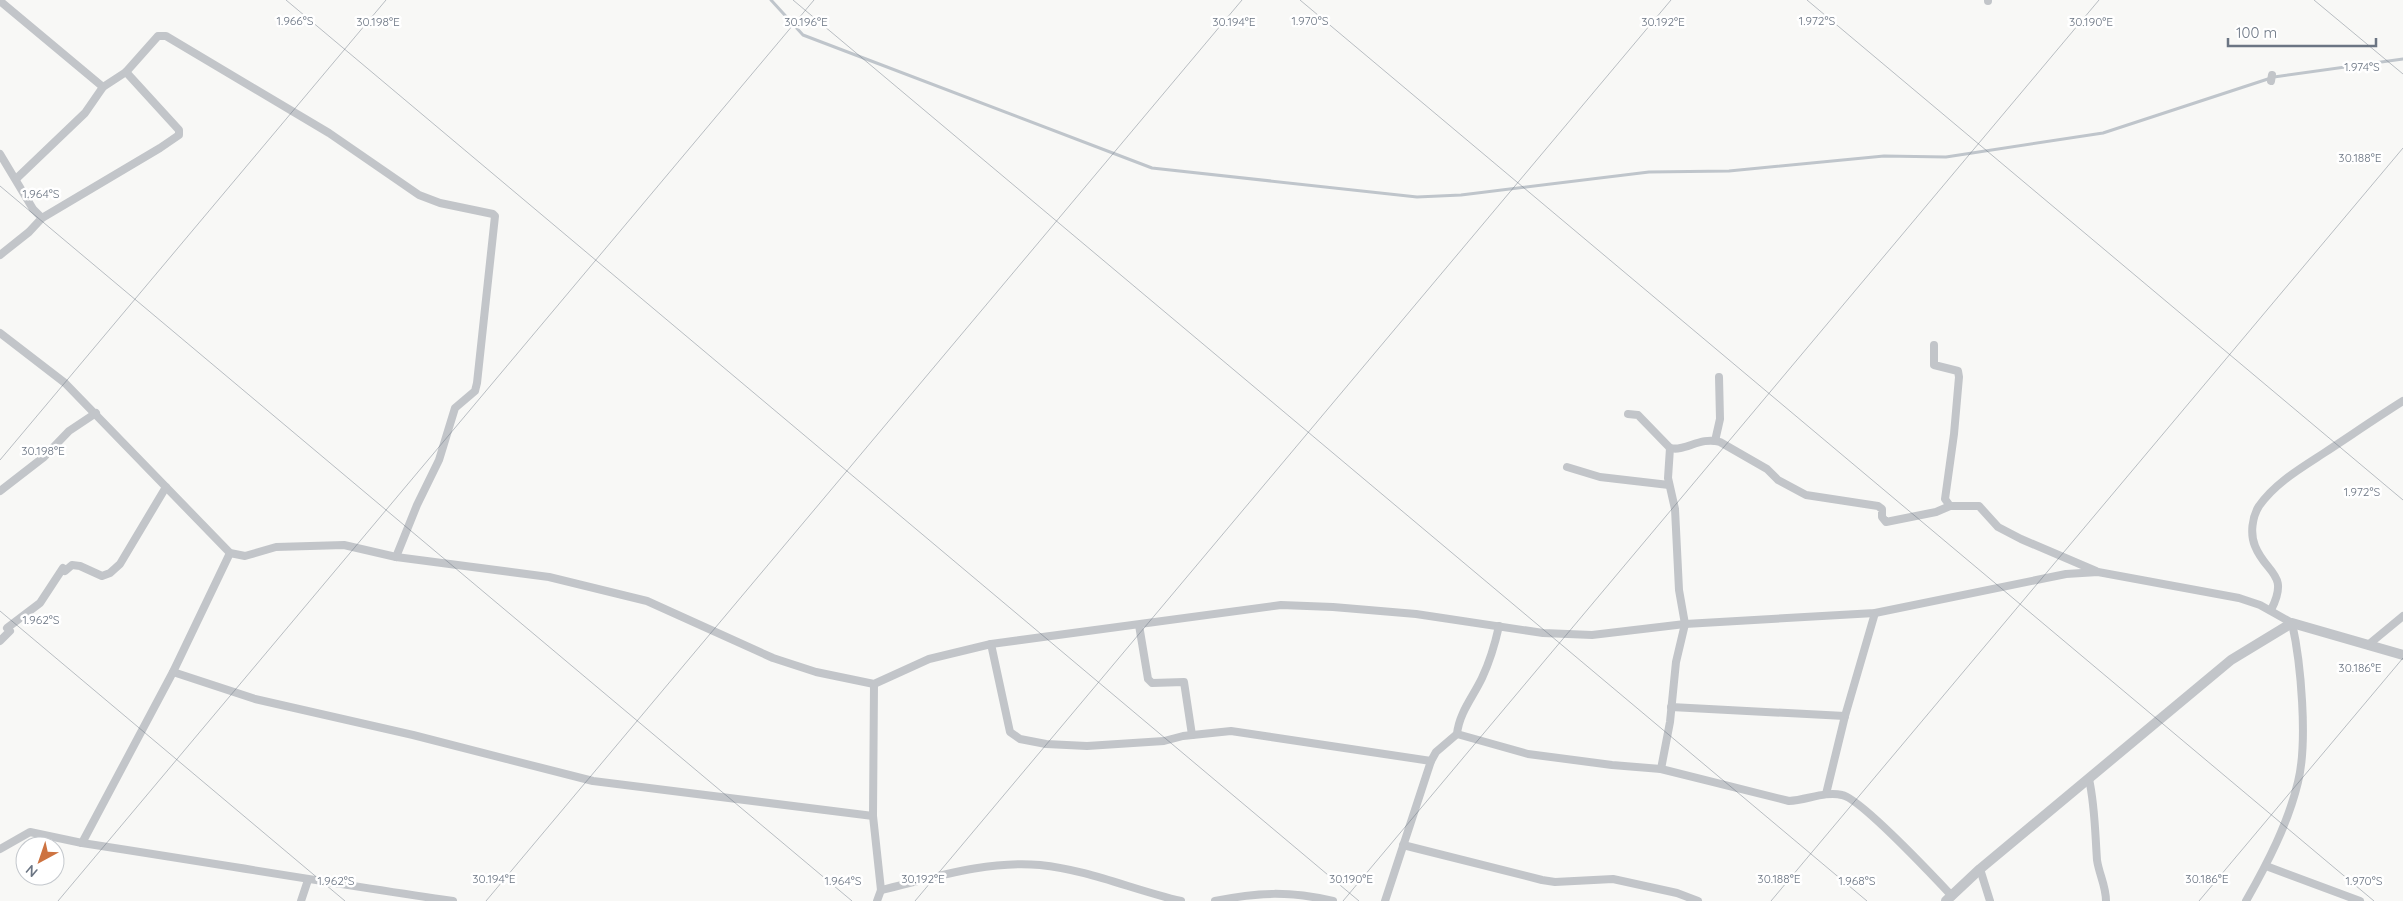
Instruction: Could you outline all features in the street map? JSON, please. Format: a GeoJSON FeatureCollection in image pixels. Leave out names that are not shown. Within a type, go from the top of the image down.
{"type":"FeatureCollection","features":[{"type":"Feature","properties":{"kind":"street"},"geometry":{"type":"LineString","coordinates":[[0,0],[103,87]]}},
{"type":"Feature","properties":{"kind":"street"},"geometry":{"type":"LineString","coordinates":[[16,179],[85,113],[103,87],[126,72],[151,41],[158,36],[166,36],[329,133],[419,195],[440,203],[493,214],[495,216],[475,391],[455,408],[439,460],[417,505],[396,557]]}},
{"type":"Feature","properties":{"kind":"street"},"geometry":{"type":"LineString","coordinates":[[0,255],[30,232],[42,218],[179,135],[179,130],[126,72]]}},
{"type":"Feature","properties":{"kind":"street"},"geometry":{"type":"LineString","coordinates":[[0,154],[33,209],[42,218]]}},
{"type":"Feature","properties":{"kind":"street"},"geometry":{"type":"LineString","coordinates":[[0,333],[65,383],[210,530],[230,553],[245,556],[276,547],[344,545],[396,557],[549,577],[647,601],[773,658],[816,672],[874,684],[929,659],[991,644],[1281,605],[1389,611],[1543,633],[1592,635],[1685,624],[1875,613],[2066,574],[2098,572]]}},
{"type":"Feature","properties":{"kind":"street"},"geometry":{"type":"LineString","coordinates":[[1934,345],[1934,365],[1954,369],[1958,372],[1954,434],[1945,499],[1950,506]]}},
{"type":"Feature","properties":{"kind":"street"},"geometry":{"type":"LineString","coordinates":[[1715,441],[1720,419],[1719,377]]}},
{"type":"Feature","properties":{"kind":"street"},"geometry":{"type":"LineString","coordinates":[[2271,610],[2277,599],[2278,585],[2274,572],[2256,548],[2252,538],[2252,526],[2259,506],[2296,470],[2403,401]]}},
{"type":"Feature","properties":{"kind":"street"},"geometry":{"type":"LineString","coordinates":[[0,491],[44,457],[69,431],[96,413]]}},
{"type":"Feature","properties":{"kind":"street"},"geometry":{"type":"LineString","coordinates":[[1628,414],[1638,415],[1670,448],[1679,449],[1698,441],[1715,441],[1767,469],[1778,480],[1806,495],[1878,506],[1882,509],[1883,520],[1886,522],[1936,512],[1950,506],[1979,506],[1998,527],[2021,540],[2098,572],[2239,598],[2271,610],[2292,622],[2403,655]]}},
{"type":"Feature","properties":{"kind":"street"},"geometry":{"type":"LineString","coordinates":[[1661,769],[1670,722],[1676,662],[1685,624],[1679,590],[1675,509],[1667,467],[1670,448]]}},
{"type":"Feature","properties":{"kind":"street"},"geometry":{"type":"LineString","coordinates":[[1567,467],[1600,477],[1669,484]]}},
{"type":"Feature","properties":{"kind":"street"},"geometry":{"type":"LineString","coordinates":[[0,641],[10,631],[7,628],[40,602],[62,568],[65,571],[72,565],[80,566],[102,576],[110,573],[120,564],[166,487]]}},
{"type":"Feature","properties":{"kind":"street"},"geometry":{"type":"LineString","coordinates":[[82,843],[173,672],[230,553]]}},
{"type":"Feature","properties":{"kind":"street"},"geometry":{"type":"LineString","coordinates":[[1826,794],[1845,716],[1875,613]]}},
{"type":"Feature","properties":{"kind":"street"},"geometry":{"type":"LineString","coordinates":[[2368,645],[2403,616]]}},
{"type":"Feature","properties":{"kind":"street"},"geometry":{"type":"LineString","coordinates":[[1457,734],[1528,754],[1661,769],[1790,801],[1802,801],[1826,794],[1844,795],[1867,811],[1949,898],[1980,869],[2231,660],[2292,622]]}},
{"type":"Feature","properties":{"kind":"street"},"geometry":{"type":"LineString","coordinates":[[2246,901],[2266,866],[2299,780],[2303,724],[2296,642],[2292,622]]}},
{"type":"Feature","properties":{"kind":"street"},"geometry":{"type":"LineString","coordinates":[[1139,625],[1148,679],[1152,683],[1184,682],[1192,735]]}},
{"type":"Feature","properties":{"kind":"street"},"geometry":{"type":"LineString","coordinates":[[1384,901],[1431,761],[1436,752],[1457,734],[1459,720],[1481,679],[1494,649],[1499,626]]}},
{"type":"Feature","properties":{"kind":"street"},"geometry":{"type":"LineString","coordinates":[[991,644],[1010,732],[1020,739],[1046,744],[1087,746],[1164,741],[1192,735],[1231,731],[1431,761]]}},
{"type":"Feature","properties":{"kind":"street"},"geometry":{"type":"LineString","coordinates":[[173,672],[263,701],[413,735],[593,780],[873,816]]}},
{"type":"Feature","properties":{"kind":"street"},"geometry":{"type":"LineString","coordinates":[[874,684],[873,816],[881,890],[877,901]]}},
{"type":"Feature","properties":{"kind":"street"},"geometry":{"type":"LineString","coordinates":[[1671,707],[1845,716]]}},
{"type":"Feature","properties":{"kind":"street"},"geometry":{"type":"LineString","coordinates":[[2089,779],[2094,802],[2097,862],[2106,901]]}},
{"type":"Feature","properties":{"kind":"street"},"geometry":{"type":"LineString","coordinates":[[0,848],[30,832],[82,843],[308,880],[452,901]]}},
{"type":"Feature","properties":{"kind":"street"},"geometry":{"type":"LineString","coordinates":[[1403,845],[1542,880],[1555,882],[1614,879],[1677,893],[1698,901]]}},
{"type":"Feature","properties":{"kind":"street"},"geometry":{"type":"LineString","coordinates":[[881,890],[983,867],[1038,865],[1080,871],[1181,901]]}},
{"type":"Feature","properties":{"kind":"street"},"geometry":{"type":"LineString","coordinates":[[2266,866],[2360,901]]}},
{"type":"Feature","properties":{"kind":"street"},"geometry":{"type":"LineString","coordinates":[[1980,869],[1990,901]]}},
{"type":"Feature","properties":{"kind":"street"},"geometry":{"type":"LineString","coordinates":[[301,901],[308,880]]}},
{"type":"Feature","properties":{"kind":"street"},"geometry":{"type":"LineString","coordinates":[[1215,901],[1244,895],[1277,892],[1304,894],[1333,901]]}},
{"type":"Feature","properties":{"kind":"waterway"},"geometry":{"type":"LineString","coordinates":[[771,0],[803,35],[1152,168],[1417,197],[1461,195],[1649,172],[1729,171],[1884,156],[1946,157],[2103,133],[2274,77],[2403,59]]}}]}
